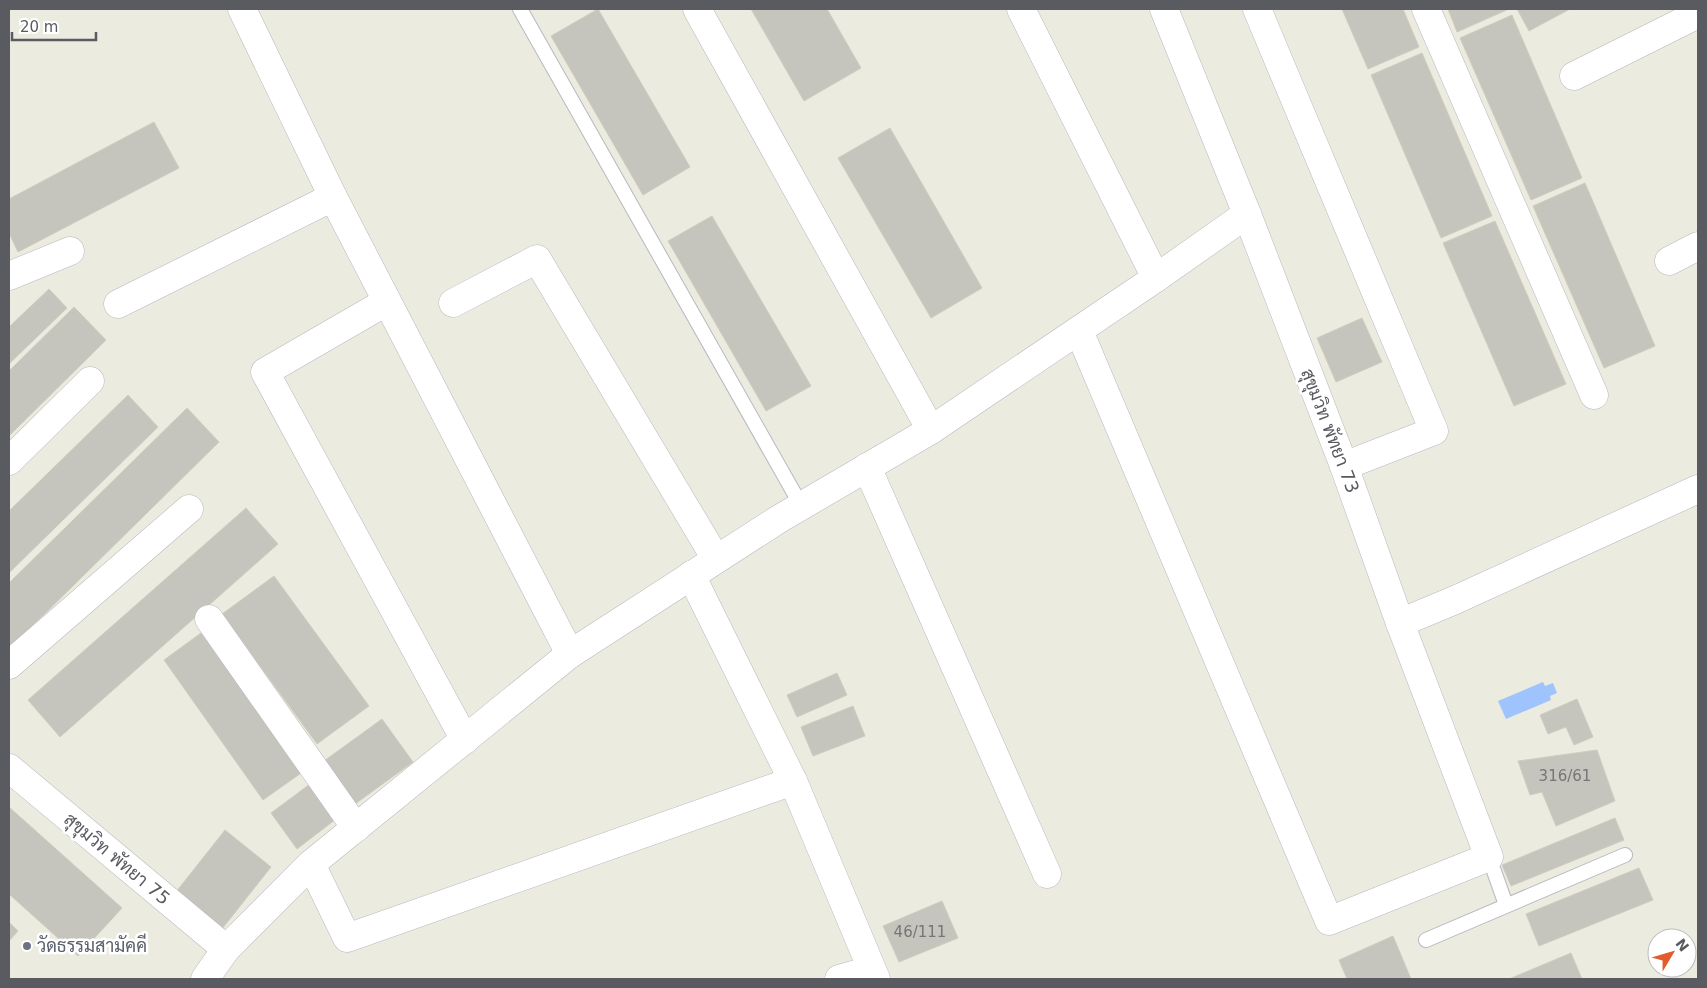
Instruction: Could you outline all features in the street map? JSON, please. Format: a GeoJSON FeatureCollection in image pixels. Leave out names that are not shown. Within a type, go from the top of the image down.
{"type":"FeatureCollection","features":[{"type":"Feature","properties":{"kind":"street"},"geometry":{"type":"LineString","coordinates":[[242,9],[386,302],[570,654]]}},
{"type":"Feature","properties":{"kind":"street"},"geometry":{"type":"LineString","coordinates":[[697,9],[931,430]]}},
{"type":"Feature","properties":{"kind":"street"},"geometry":{"type":"LineString","coordinates":[[1021,9],[1156,278]]}},
{"type":"Feature","properties":{"kind":"street","name":"สุขุมวิท พัทยา 73"},"geometry":{"type":"LineString","coordinates":[[1164,9],[1247,214],[1344,466],[1400,623],[1489,857]]}},
{"type":"Feature","properties":{"kind":"street"},"geometry":{"type":"LineString","coordinates":[[1257,9],[1434,430],[1344,466]]}},
{"type":"Feature","properties":{"kind":"street"},"geometry":{"type":"LineString","coordinates":[[1426,9],[1594,395]]}},
{"type":"Feature","properties":{"kind":"street"},"geometry":{"type":"LineString","coordinates":[[1574,76],[1698,14]]}},
{"type":"Feature","properties":{"kind":"street"},"geometry":{"type":"LineString","coordinates":[[118,304],[333,197]]}},
{"type":"Feature","properties":{"kind":"street"},"geometry":{"type":"LineString","coordinates":[[205,979],[226,949],[311,864],[570,654],[716,559],[931,430],[1247,214]]}},
{"type":"Feature","properties":{"kind":"street"},"geometry":{"type":"LineString","coordinates":[[1669,261],[1698,246]]}},
{"type":"Feature","properties":{"kind":"street"},"geometry":{"type":"LineString","coordinates":[[9,276],[70,251]]}},
{"type":"Feature","properties":{"kind":"street"},"geometry":{"type":"LineString","coordinates":[[453,303],[538,259],[716,559]]}},
{"type":"Feature","properties":{"kind":"street"},"geometry":{"type":"LineString","coordinates":[[386,302],[265,372],[465,740]]}},
{"type":"Feature","properties":{"kind":"street"},"geometry":{"type":"LineString","coordinates":[[1079,330],[1329,921],[1489,857]]}},
{"type":"Feature","properties":{"kind":"street"},"geometry":{"type":"LineString","coordinates":[[9,461],[90,381]]}},
{"type":"Feature","properties":{"kind":"street"},"geometry":{"type":"LineString","coordinates":[[867,467],[1047,874]]}},
{"type":"Feature","properties":{"kind":"street"},"geometry":{"type":"LineString","coordinates":[[1400,623],[1455,600],[1698,489]]}},
{"type":"Feature","properties":{"kind":"street"},"geometry":{"type":"LineString","coordinates":[[9,665],[189,509]]}},
{"type":"Feature","properties":{"kind":"street"},"geometry":{"type":"LineString","coordinates":[[691,575],[793,781],[874,974],[839,979]]}},
{"type":"Feature","properties":{"kind":"street"},"geometry":{"type":"LineString","coordinates":[[209,619],[356,828]]}},
{"type":"Feature","properties":{"kind":"street","name":"สุขุมวิท พัทยา 75"},"geometry":{"type":"LineString","coordinates":[[9,768],[226,949]]}},
{"type":"Feature","properties":{"kind":"street"},"geometry":{"type":"LineString","coordinates":[[311,864],[347,938],[793,781]]}},
{"type":"Feature","properties":{"kind":"lane"},"geometry":{"type":"LineString","coordinates":[[520,9],[802,507]]}},
{"type":"Feature","properties":{"kind":"lane"},"geometry":{"type":"LineString","coordinates":[[1426,940],[1625,856]]}},
{"type":"Feature","properties":{"kind":"lane"},"geometry":{"type":"LineString","coordinates":[[1489,857],[1506,905]]}},
{"type":"Feature","properties":{"kind":"water"},"geometry":{"type":"Polygon","coordinates":[[[1543,682],[1545,686],[1553,683],[1557,693],[1550,696],[1551,700],[1506,719],[1498,701],[1543,682]]]}},
{"type":"Feature","properties":{"kind":"building"},"geometry":{"type":"Polygon","coordinates":[[[598,9],[690,167],[643,195],[551,36],[598,9]]]}},
{"type":"Feature","properties":{"kind":"building"},"geometry":{"type":"Polygon","coordinates":[[[751,9],[827,9],[861,68],[804,101],[751,9]]]}},
{"type":"Feature","properties":{"kind":"building"},"geometry":{"type":"Polygon","coordinates":[[[1342,9],[1403,9],[1419,47],[1368,69],[1342,9]]]}},
{"type":"Feature","properties":{"kind":"building"},"geometry":{"type":"Polygon","coordinates":[[[1448,9],[1509,9],[1457,32],[1448,9]]]}},
{"type":"Feature","properties":{"kind":"building"},"geometry":{"type":"Polygon","coordinates":[[[1517,9],[1570,9],[1529,31],[1517,9]]]}},
{"type":"Feature","properties":{"kind":"building"},"geometry":{"type":"Polygon","coordinates":[[[1512,15],[1582,178],[1531,200],[1460,38],[1512,15]]]}},
{"type":"Feature","properties":{"kind":"building"},"geometry":{"type":"Polygon","coordinates":[[[1422,53],[1492,216],[1441,238],[1371,75],[1422,53]]]}},
{"type":"Feature","properties":{"kind":"building"},"geometry":{"type":"Polygon","coordinates":[[[154,122],[179,168],[18,252],[9,233],[9,199],[154,122]]]}},
{"type":"Feature","properties":{"kind":"building"},"geometry":{"type":"Polygon","coordinates":[[[890,128],[982,288],[931,318],[838,158],[890,128]]]}},
{"type":"Feature","properties":{"kind":"building"},"geometry":{"type":"Polygon","coordinates":[[[1585,183],[1655,346],[1604,368],[1533,206],[1585,183]]]}},
{"type":"Feature","properties":{"kind":"building"},"geometry":{"type":"Polygon","coordinates":[[[712,216],[811,386],[766,411],[668,241],[712,216]]]}},
{"type":"Feature","properties":{"kind":"building"},"geometry":{"type":"Polygon","coordinates":[[[1495,221],[1566,384],[1514,406],[1443,243],[1495,221]]]}},
{"type":"Feature","properties":{"kind":"building"},"geometry":{"type":"Polygon","coordinates":[[[49,289],[67,308],[9,364],[9,327],[49,289]]]}},
{"type":"Feature","properties":{"kind":"building"},"geometry":{"type":"Polygon","coordinates":[[[74,307],[106,340],[9,436],[9,371],[74,307]]]}},
{"type":"Feature","properties":{"kind":"building"},"geometry":{"type":"Polygon","coordinates":[[[1362,318],[1382,362],[1336,382],[1317,338],[1362,318]]]}},
{"type":"Feature","properties":{"kind":"building"},"geometry":{"type":"Polygon","coordinates":[[[128,395],[158,427],[9,573],[9,511],[128,395]]]}},
{"type":"Feature","properties":{"kind":"building"},"geometry":{"type":"Polygon","coordinates":[[[187,408],[219,442],[9,649],[9,583],[187,408]]]}},
{"type":"Feature","properties":{"kind":"building"},"geometry":{"type":"Polygon","coordinates":[[[246,508],[278,544],[60,737],[28,700],[246,508]]]}},
{"type":"Feature","properties":{"kind":"building"},"geometry":{"type":"Polygon","coordinates":[[[274,576],[369,706],[317,744],[222,614],[274,576]]]}},
{"type":"Feature","properties":{"kind":"building"},"geometry":{"type":"Polygon","coordinates":[[[205,630],[304,771],[263,800],[164,660],[205,630]]]}},
{"type":"Feature","properties":{"kind":"building"},"geometry":{"type":"Polygon","coordinates":[[[837,673],[847,695],[797,717],[787,695],[837,673]]]}},
{"type":"Feature","properties":{"kind":"building"},"geometry":{"type":"Polygon","coordinates":[[[1577,699],[1593,737],[1574,745],[1566,727],[1548,734],[1540,715],[1577,699]]]}},
{"type":"Feature","properties":{"kind":"building"},"geometry":{"type":"Polygon","coordinates":[[[853,706],[865,736],[813,756],[801,727],[853,706]]]}},
{"type":"Feature","properties":{"kind":"building"},"geometry":{"type":"Polygon","coordinates":[[[382,719],[413,762],[355,804],[324,761],[382,719]]]}},
{"type":"Feature","properties":{"kind":"building"},"geometry":{"type":"Polygon","coordinates":[[[1597,750],[1615,801],[1556,826],[1542,792],[1530,795],[1518,761],[1597,750]]]}},
{"type":"Feature","properties":{"kind":"building"},"geometry":{"type":"Polygon","coordinates":[[[310,784],[336,819],[297,849],[271,813],[310,784]]]}},
{"type":"Feature","properties":{"kind":"building"},"geometry":{"type":"Polygon","coordinates":[[[9,807],[122,908],[78,956],[9,894],[9,807]]]}},
{"type":"Feature","properties":{"kind":"building"},"geometry":{"type":"Polygon","coordinates":[[[1615,818],[1624,840],[1511,886],[1502,865],[1615,818]]]}},
{"type":"Feature","properties":{"kind":"building"},"geometry":{"type":"Polygon","coordinates":[[[225,830],[271,867],[222,929],[176,892],[225,830]]]}},
{"type":"Feature","properties":{"kind":"building"},"geometry":{"type":"Polygon","coordinates":[[[1639,868],[1653,900],[1539,946],[1526,914],[1639,868]]]}},
{"type":"Feature","properties":{"kind":"building"},"geometry":{"type":"Polygon","coordinates":[[[942,901],[958,938],[899,962],[883,926],[942,901]]]}},
{"type":"Feature","properties":{"kind":"building"},"geometry":{"type":"Polygon","coordinates":[[[9,922],[18,931],[9,941],[9,922]]]}},
{"type":"Feature","properties":{"kind":"building"},"geometry":{"type":"Polygon","coordinates":[[[1393,936],[1411,979],[1347,979],[1339,960],[1393,936]]]}},
{"type":"Feature","properties":{"kind":"building"},"geometry":{"type":"Polygon","coordinates":[[[1571,953],[1582,979],[1509,979],[1571,953]]]}},
{"type":"Feature","properties":{"kind":"place","name":"วัดธรรมสามัคคี"},"geometry":{"type":"Point","coordinates":[27,946]}}]}
